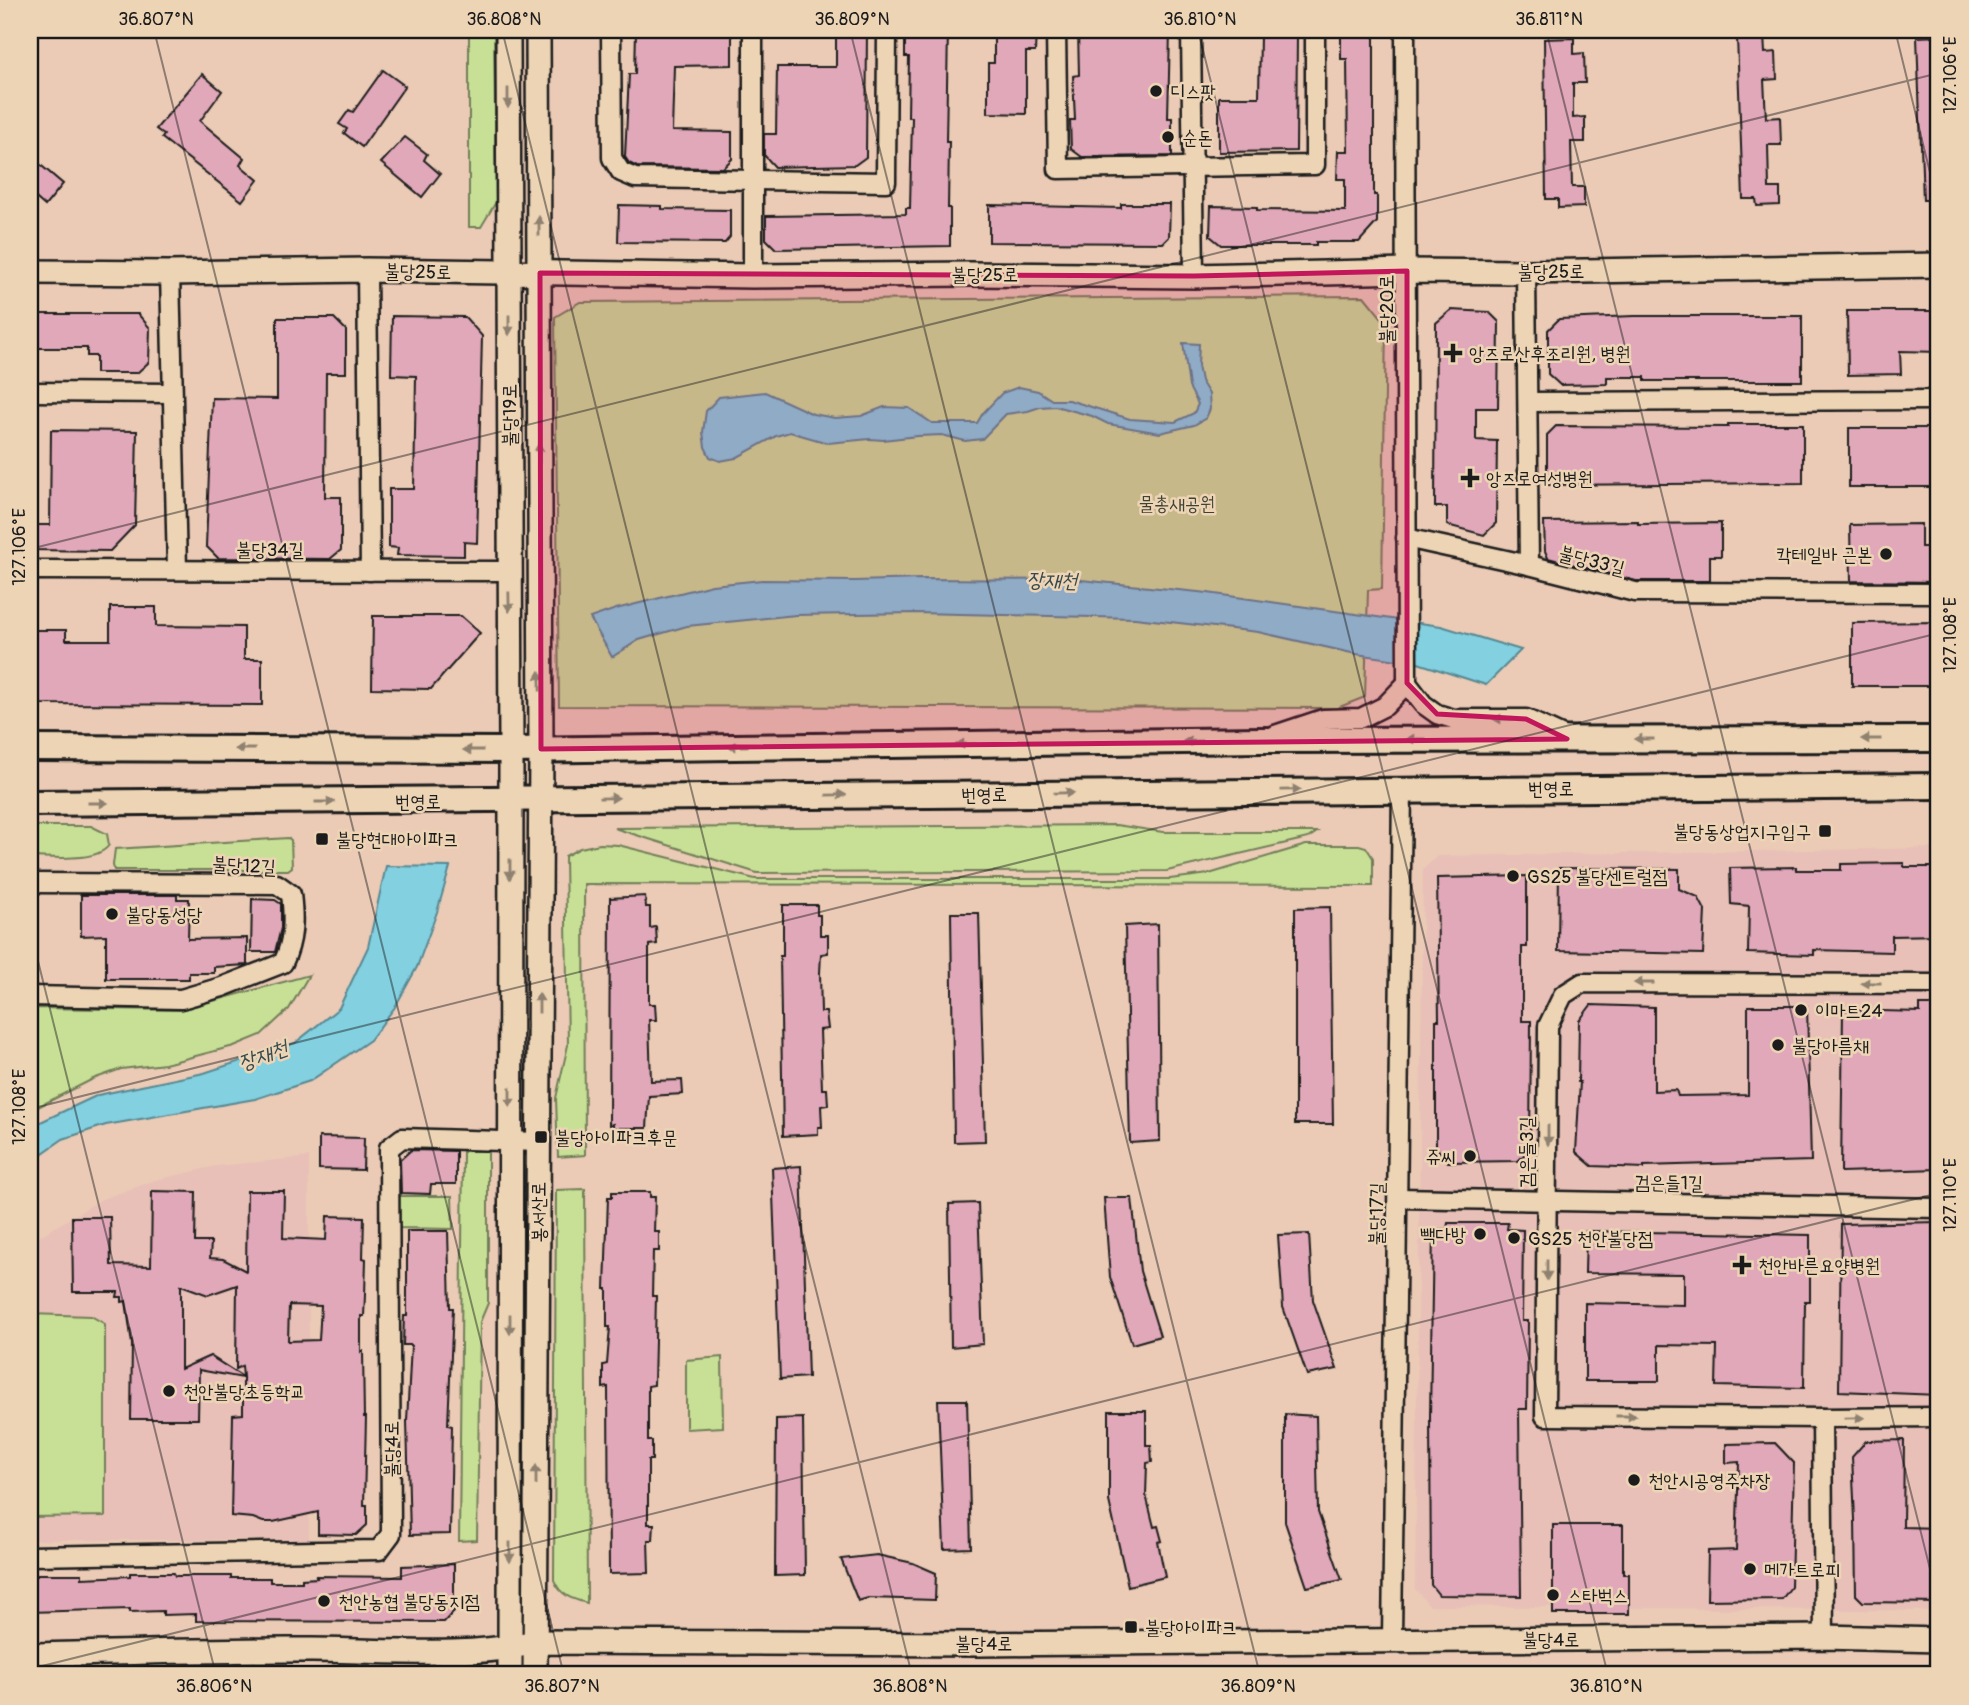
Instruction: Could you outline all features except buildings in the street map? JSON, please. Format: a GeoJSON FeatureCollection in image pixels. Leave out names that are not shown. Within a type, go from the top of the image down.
{"type":"FeatureCollection","features":[{"type":"Feature","properties":{"kind":"main road"},"geometry":{"type":"LineString","coordinates":[[30,748],[511,750],[1261,740],[1939,739]]}},
{"type":"Feature","properties":{"kind":"main road","name":"번영로"},"geometry":{"type":"LineString","coordinates":[[30,803],[510,801],[1402,788],[1939,786]]}},
{"type":"Feature","properties":{"kind":"street","name":"불당19로"},"geometry":{"type":"LineString","coordinates":[[508,30],[510,801]]}},
{"type":"Feature","properties":{"kind":"street","name":"불당19로"},"geometry":{"type":"LineString","coordinates":[[538,30],[541,749]]}},
{"type":"Feature","properties":{"kind":"street"},"geometry":{"type":"LineString","coordinates":[[611,30],[612,158],[621,172],[635,178],[886,182],[887,30]]}},
{"type":"Feature","properties":{"kind":"street"},"geometry":{"type":"LineString","coordinates":[[753,30],[753,276]]}},
{"type":"Feature","properties":{"kind":"street"},"geometry":{"type":"LineString","coordinates":[[1056,30],[1058,169],[1315,165],[1315,30]]}},
{"type":"Feature","properties":{"kind":"street"},"geometry":{"type":"LineString","coordinates":[[1191,30],[1194,276]]}},
{"type":"Feature","properties":{"kind":"street","name":"불당20로"},"geometry":{"type":"LineString","coordinates":[[1405,30],[1407,683]]}},
{"type":"Feature","properties":{"kind":"street","name":"불당25로"},"geometry":{"type":"LineString","coordinates":[[30,272],[367,270],[753,276],[1194,276],[1939,265]]}},
{"type":"Feature","properties":{"kind":"street"},"geometry":{"type":"LineString","coordinates":[[367,270],[370,571]]}},
{"type":"Feature","properties":{"kind":"street","name":"불당33길"},"geometry":{"type":"LineString","coordinates":[[1526,272],[1529,565],[1635,592],[1939,593]]}},
{"type":"Feature","properties":{"kind":"street"},"geometry":{"type":"LineString","coordinates":[[170,273],[177,569]]}},
{"type":"Feature","properties":{"kind":"street"},"geometry":{"type":"LineString","coordinates":[[30,392],[172,393]]}},
{"type":"Feature","properties":{"kind":"street"},"geometry":{"type":"LineString","coordinates":[[1529,402],[1939,400]]}},
{"type":"Feature","properties":{"kind":"street"},"geometry":{"type":"LineString","coordinates":[[1406,538],[1529,565]]}},
{"type":"Feature","properties":{"kind":"street","name":"불당34길"},"geometry":{"type":"LineString","coordinates":[[30,570],[509,571]]}},
{"type":"Feature","properties":{"kind":"street"},"geometry":{"type":"LineString","coordinates":[[1261,740],[1323,719],[1361,718],[1385,706],[1407,683],[1423,704],[1437,714],[1454,719],[1526,719],[1567,739]]}},
{"type":"Feature","properties":{"kind":"street","name":"봉서산로"},"geometry":{"type":"LineString","coordinates":[[535,1675],[541,749]]}},
{"type":"Feature","properties":{"kind":"street","name":"불당17길"},"geometry":{"type":"LineString","coordinates":[[1392,1640],[1402,788]]}},
{"type":"Feature","properties":{"kind":"street","name":"봉서산로"},"geometry":{"type":"LineString","coordinates":[[510,801],[510,1675]]}},
{"type":"Feature","properties":{"kind":"street","name":"불당12길"},"geometry":{"type":"LineString","coordinates":[[30,883],[277,884],[291,894],[294,914],[291,947],[283,963],[222,987],[181,999],[30,996]]}},
{"type":"Feature","properties":{"kind":"street","name":"검은들3길"},"geometry":{"type":"LineString","coordinates":[[1939,984],[1582,983],[1563,995],[1548,1026],[1545,1416],[1939,1416]]}},
{"type":"Feature","properties":{"kind":"street","name":"불당4로"},"geometry":{"type":"LineString","coordinates":[[30,1556],[379,1550],[391,1534],[389,1149],[401,1138],[539,1142]]}},
{"type":"Feature","properties":{"kind":"street","name":"검은들1길"},"geometry":{"type":"LineString","coordinates":[[1398,1198],[1939,1208]]}},
{"type":"Feature","properties":{"kind":"street"},"geometry":{"type":"LineString","coordinates":[[1822,1418],[1824,1637]]}},
{"type":"Feature","properties":{"kind":"street","name":"불당4로"},"geometry":{"type":"LineString","coordinates":[[30,1655],[233,1649],[463,1651],[510,1648],[535,1642],[992,1643],[1824,1637],[1939,1640]]}},
{"type":"Feature","properties":{"kind":"highlighted area"},"geometry":{"type":"Polygon","coordinates":[[[1407,271],[1407,683],[1437,714],[1526,719],[1567,739],[541,749],[540,273],[1194,276],[1407,271]]]}},
{"type":"Feature","properties":{"kind":"shaded area"},"geometry":{"type":"Polygon","coordinates":[[[1939,848],[1939,1611],[1430,1606],[1415,1589],[1423,870],[1437,856],[1939,848]]]}},
{"type":"Feature","properties":{"kind":"shaded area","name":"천안불당초등학교"},"geometry":{"type":"Polygon","coordinates":[[[309,1157],[309,1540],[30,1540],[30,1242],[102,1199],[156,1180],[216,1166],[309,1157]]]}},
{"type":"Feature","properties":{"kind":"green space"},"geometry":{"type":"Polygon","coordinates":[[[469,30],[494,30],[496,202],[481,227],[469,227],[469,30]]]}},
{"type":"Feature","properties":{"kind":"green space","name":"물총새공원"},"geometry":{"type":"Polygon","coordinates":[[[1364,296],[1386,323],[1382,589],[1368,590],[1365,697],[1337,708],[559,706],[555,317],[580,302],[1364,296]]]}},
{"type":"Feature","properties":{"kind":"green space"},"geometry":{"type":"Polygon","coordinates":[[[1116,825],[1163,832],[1317,832],[1308,838],[1167,871],[757,873],[614,828],[1116,825]]]}},
{"type":"Feature","properties":{"kind":"green space"},"geometry":{"type":"Polygon","coordinates":[[[30,826],[91,826],[107,834],[109,845],[103,851],[84,857],[30,857],[30,826]]]}},
{"type":"Feature","properties":{"kind":"green space"},"geometry":{"type":"Polygon","coordinates":[[[288,838],[291,840],[292,867],[288,870],[114,870],[113,865],[115,849],[288,838]]]}},
{"type":"Feature","properties":{"kind":"green space"},"geometry":{"type":"Polygon","coordinates":[[[600,844],[618,845],[755,879],[1170,879],[1209,874],[1306,845],[1359,845],[1366,847],[1373,858],[1373,886],[584,884],[585,1155],[558,1157],[556,1098],[568,1045],[565,856],[580,848],[600,844]]]}},
{"type":"Feature","properties":{"kind":"green space"},"geometry":{"type":"Polygon","coordinates":[[[309,975],[289,1009],[261,1035],[234,1046],[165,1064],[121,1069],[93,1079],[30,1111],[30,1008],[180,1010],[309,975]]]}},
{"type":"Feature","properties":{"kind":"green space"},"geometry":{"type":"Polygon","coordinates":[[[463,1151],[488,1151],[488,1303],[480,1322],[477,1540],[459,1541],[463,1151]]]}},
{"type":"Feature","properties":{"kind":"green space"},"geometry":{"type":"Polygon","coordinates":[[[585,1189],[587,1603],[567,1596],[554,1580],[556,1190],[585,1189]]]}},
{"type":"Feature","properties":{"kind":"green space"},"geometry":{"type":"Polygon","coordinates":[[[399,1196],[452,1196],[453,1229],[399,1228],[399,1196]]]}},
{"type":"Feature","properties":{"kind":"green space"},"geometry":{"type":"Polygon","coordinates":[[[30,1314],[91,1316],[105,1324],[105,1516],[30,1517],[30,1314]]]}},
{"type":"Feature","properties":{"kind":"green space"},"geometry":{"type":"Polygon","coordinates":[[[722,1357],[723,1427],[686,1429],[686,1360],[722,1357]]]}},
{"type":"Feature","properties":{"kind":"water"},"geometry":{"type":"Polygon","coordinates":[[[1183,343],[1199,344],[1198,366],[1201,381],[1209,394],[1210,409],[1206,418],[1194,425],[1160,433],[1108,424],[1092,416],[1055,406],[1006,414],[982,439],[965,441],[942,435],[828,443],[790,432],[776,436],[736,458],[720,461],[710,457],[705,447],[703,432],[706,411],[719,397],[765,392],[813,414],[835,418],[861,416],[884,407],[909,408],[932,423],[977,423],[1002,393],[1019,387],[1038,391],[1052,400],[1069,400],[1130,419],[1175,422],[1194,413],[1198,404],[1189,387],[1183,343]]]}},
{"type":"Feature","properties":{"kind":"water","name":"장재천"},"geometry":{"type":"Polygon","coordinates":[[[762,580],[1081,580],[1208,593],[1441,626],[1521,650],[1486,685],[1418,663],[1356,654],[1258,632],[1135,618],[916,613],[796,615],[687,626],[639,640],[612,657],[590,618],[712,585],[762,580]]]}},
{"type":"Feature","properties":{"kind":"water","name":"장재천"},"geometry":{"type":"Polygon","coordinates":[[[386,866],[450,867],[417,967],[395,1007],[370,1040],[310,1081],[255,1099],[106,1125],[63,1139],[30,1162],[30,1127],[98,1095],[204,1073],[295,1043],[339,1008],[368,947],[386,866]]]}},
{"type":"Feature","properties":{"kind":"place","name":"디스팟"},"geometry":{"type":"Point","coordinates":[1156,91]}},
{"type":"Feature","properties":{"kind":"place","name":"순돈"},"geometry":{"type":"Point","coordinates":[1168,137]}},
{"type":"Feature","properties":{"kind":"place","name":"앙즈로산후조리원, 병원"},"geometry":{"type":"Point","coordinates":[1453,353]}},
{"type":"Feature","properties":{"kind":"place","name":"앙즈로여성병원"},"geometry":{"type":"Point","coordinates":[1470,478]}},
{"type":"Feature","properties":{"kind":"place","name":"칵테일바 근본"},"geometry":{"type":"Point","coordinates":[1886,554]}},
{"type":"Feature","properties":{"kind":"place","name":"불당동상업지구입구"},"geometry":{"type":"Point","coordinates":[1825,831]}},
{"type":"Feature","properties":{"kind":"place","name":"불당현대아이파크"},"geometry":{"type":"Point","coordinates":[322,839]}},
{"type":"Feature","properties":{"kind":"place","name":"GS25 불당센트럴점"},"geometry":{"type":"Point","coordinates":[1513,876]}},
{"type":"Feature","properties":{"kind":"place","name":"불당동성당"},"geometry":{"type":"Point","coordinates":[112,914]}},
{"type":"Feature","properties":{"kind":"place","name":"이마트24"},"geometry":{"type":"Point","coordinates":[1801,1010]}},
{"type":"Feature","properties":{"kind":"place","name":"불당아름채"},"geometry":{"type":"Point","coordinates":[1778,1045]}},
{"type":"Feature","properties":{"kind":"place","name":"불당아이파크후문"},"geometry":{"type":"Point","coordinates":[541,1137]}},
{"type":"Feature","properties":{"kind":"place","name":"쥬씨"},"geometry":{"type":"Point","coordinates":[1470,1156]}},
{"type":"Feature","properties":{"kind":"place","name":"빽다방"},"geometry":{"type":"Point","coordinates":[1480,1234]}},
{"type":"Feature","properties":{"kind":"place","name":"GS25 천안불당점"},"geometry":{"type":"Point","coordinates":[1514,1238]}},
{"type":"Feature","properties":{"kind":"place","name":"천안바른요양병원"},"geometry":{"type":"Point","coordinates":[1742,1265]}},
{"type":"Feature","properties":{"kind":"place","name":"천안불당초등학교"},"geometry":{"type":"Point","coordinates":[169,1391]}},
{"type":"Feature","properties":{"kind":"place","name":"천안시공영주차장"},"geometry":{"type":"Point","coordinates":[1634,1480]}},
{"type":"Feature","properties":{"kind":"place","name":"메가트로피"},"geometry":{"type":"Point","coordinates":[1750,1569]}},
{"type":"Feature","properties":{"kind":"place","name":"스타벅스"},"geometry":{"type":"Point","coordinates":[1553,1595]}},
{"type":"Feature","properties":{"kind":"place","name":"천안농협 불당동지점"},"geometry":{"type":"Point","coordinates":[324,1601]}},
{"type":"Feature","properties":{"kind":"place","name":"불당아이파크"},"geometry":{"type":"Point","coordinates":[1131,1627]}}]}
